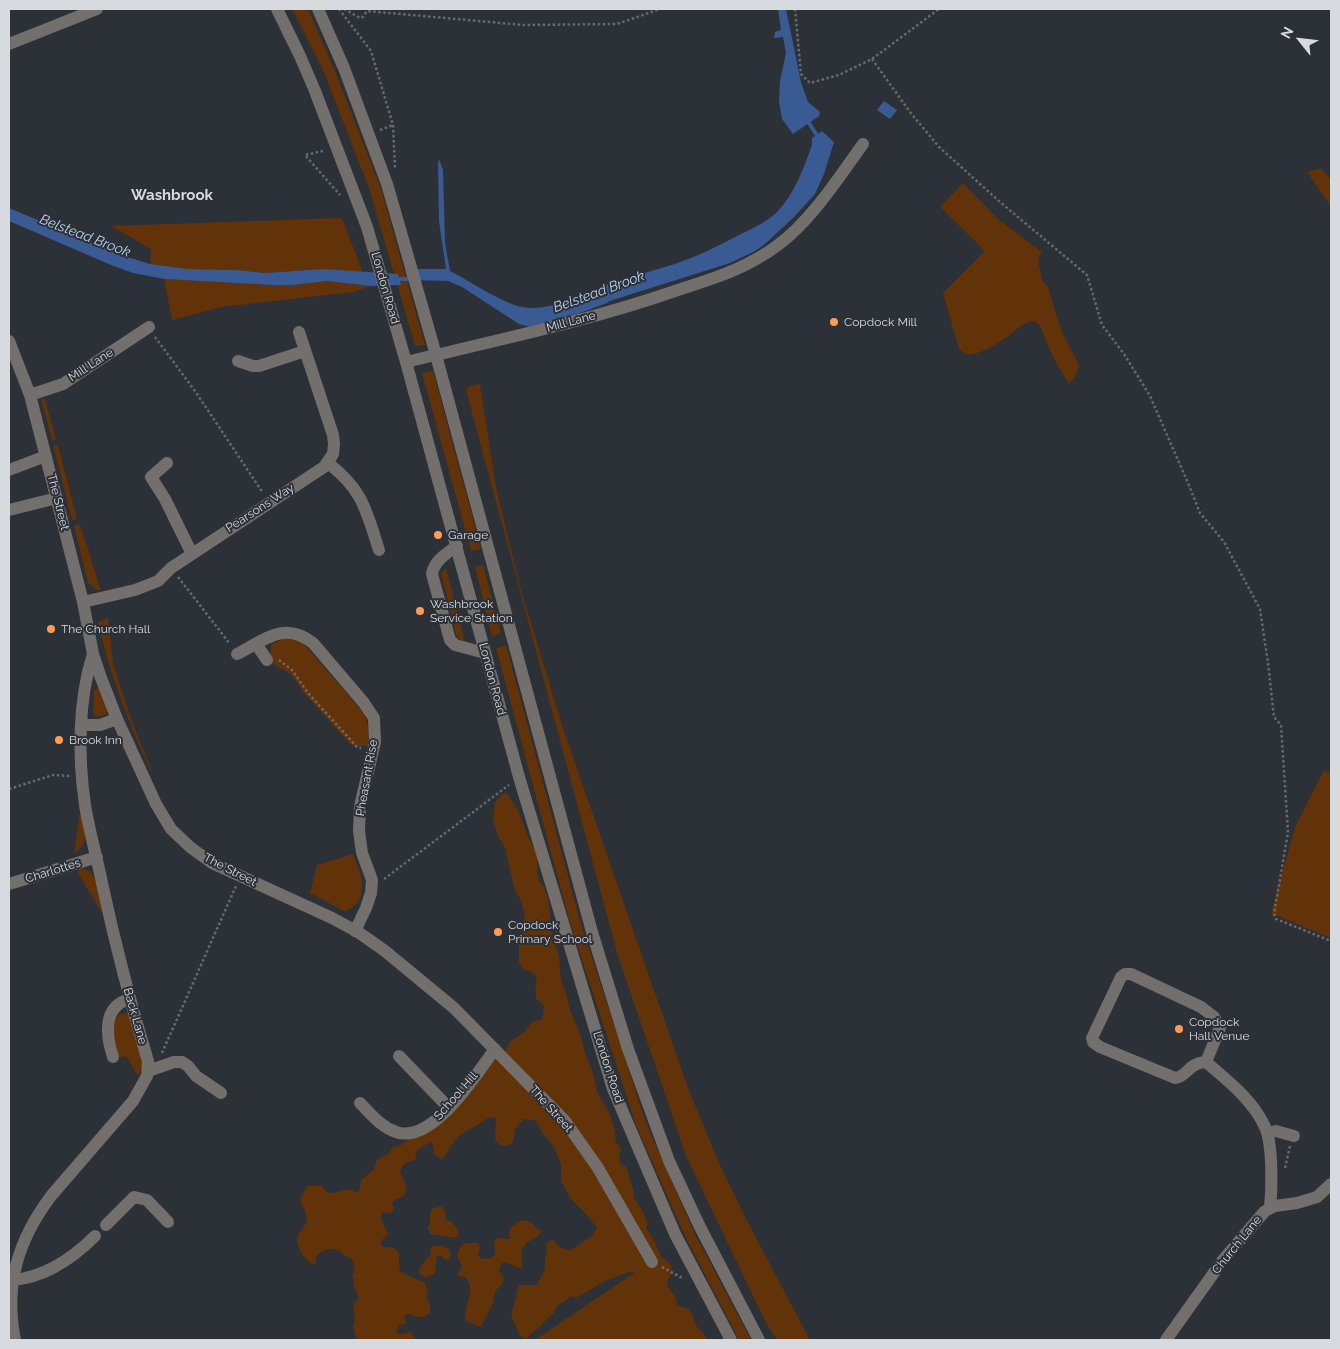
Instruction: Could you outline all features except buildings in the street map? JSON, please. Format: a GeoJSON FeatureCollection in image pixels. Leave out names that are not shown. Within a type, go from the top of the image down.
{"type":"FeatureCollection","features":[{"type":"Feature","properties":{"kind":"street"},"geometry":{"type":"LineString","coordinates":[[9,44],[97,9]]}},
{"type":"Feature","properties":{"kind":"street","name":"London Road"},"geometry":{"type":"LineString","coordinates":[[277,9],[319,100],[367,227],[378,262],[519,777],[613,1089],[675,1234],[731,1340]]}},
{"type":"Feature","properties":{"kind":"street","name":"London Road"},"geometry":{"type":"LineString","coordinates":[[318,9],[344,68],[387,184],[408,254],[592,932],[628,1049],[668,1161],[759,1340]]}},
{"type":"Feature","properties":{"kind":"street","name":"Mill Lane"},"geometry":{"type":"LineString","coordinates":[[406,362],[516,337],[640,303],[747,266],[790,235],[830,190],[863,144]]}},
{"type":"Feature","properties":{"kind":"street","name":"Mill Lane"},"geometry":{"type":"LineString","coordinates":[[30,395],[63,384],[149,327]]}},
{"type":"Feature","properties":{"kind":"street"},"geometry":{"type":"LineString","coordinates":[[299,332],[333,435],[334,448],[328,463],[344,476],[360,496],[379,550]]}},
{"type":"Feature","properties":{"kind":"street","name":"The Street"},"geometry":{"type":"LineString","coordinates":[[9,341],[30,395],[57,498],[93,654],[117,719],[156,804],[171,829],[201,856],[212,863],[332,918],[355,931],[385,951],[454,1008],[565,1122],[598,1168],[652,1262]]}},
{"type":"Feature","properties":{"kind":"street"},"geometry":{"type":"LineString","coordinates":[[238,360],[260,372],[305,351]]}},
{"type":"Feature","properties":{"kind":"street"},"geometry":{"type":"LineString","coordinates":[[9,470],[46,456]]}},
{"type":"Feature","properties":{"kind":"street"},"geometry":{"type":"LineString","coordinates":[[166,463],[151,477],[165,499],[192,554]]}},
{"type":"Feature","properties":{"kind":"street","name":"Pearsons Way"},"geometry":{"type":"LineString","coordinates":[[82,602],[135,590],[158,581],[171,568],[192,554],[245,510],[269,502],[328,463]]}},
{"type":"Feature","properties":{"kind":"street"},"geometry":{"type":"LineString","coordinates":[[9,510],[57,498]]}},
{"type":"Feature","properties":{"kind":"street"},"geometry":{"type":"LineString","coordinates":[[456,546],[442,556],[433,568],[432,574],[450,640],[455,646],[485,653]]}},
{"type":"Feature","properties":{"kind":"street","name":"Pheasant Rise"},"geometry":{"type":"LineString","coordinates":[[237,654],[262,653],[275,634],[286,632],[304,636],[364,703],[374,718],[375,729],[360,806],[359,831],[362,853],[372,880]]}},
{"type":"Feature","properties":{"kind":"street","name":"Back Lane"},"geometry":{"type":"LineString","coordinates":[[93,654],[85,683],[82,725],[82,776],[85,806],[130,999],[148,1061],[148,1071]]}},
{"type":"Feature","properties":{"kind":"street"},"geometry":{"type":"LineString","coordinates":[[82,725],[100,725],[117,719]]}},
{"type":"Feature","properties":{"kind":"street","name":"Charlottes"},"geometry":{"type":"LineString","coordinates":[[9,884],[97,858]]}},
{"type":"Feature","properties":{"kind":"street"},"geometry":{"type":"LineString","coordinates":[[355,931],[371,893],[372,880]]}},
{"type":"Feature","properties":{"kind":"street"},"geometry":{"type":"LineString","coordinates":[[1206,1062],[1220,1028],[1214,1016],[1201,1007],[1131,974],[1125,974],[1121,977],[1092,1038],[1093,1042],[1100,1047],[1175,1078],[1182,1076],[1197,1063],[1206,1062],[1236,1088],[1252,1112],[1260,1118],[1267,1133],[1271,1184],[1270,1208]]}},
{"type":"Feature","properties":{"kind":"street"},"geometry":{"type":"LineString","coordinates":[[113,1057],[108,1039],[108,1021],[114,1010],[124,1000],[130,999]]}},
{"type":"Feature","properties":{"kind":"street","name":"School Hill"},"geometry":{"type":"LineString","coordinates":[[360,1103],[384,1126],[397,1133],[404,1134],[419,1131],[428,1126],[449,1108],[495,1049]]}},
{"type":"Feature","properties":{"kind":"street"},"geometry":{"type":"LineString","coordinates":[[399,1056],[449,1108]]}},
{"type":"Feature","properties":{"kind":"street"},"geometry":{"type":"LineString","coordinates":[[15,1340],[11,1310],[13,1280],[17,1260],[26,1235],[41,1210],[126,1111],[139,1092],[148,1071],[174,1062],[182,1062],[196,1076],[221,1093]]}},
{"type":"Feature","properties":{"kind":"street"},"geometry":{"type":"LineString","coordinates":[[1267,1133],[1276,1131],[1294,1136]]}},
{"type":"Feature","properties":{"kind":"street","name":"Church Lane"},"geometry":{"type":"LineString","coordinates":[[1166,1340],[1223,1260],[1260,1216],[1270,1208],[1307,1201],[1324,1192],[1331,1184]]}},
{"type":"Feature","properties":{"kind":"street"},"geometry":{"type":"LineString","coordinates":[[106,1225],[134,1197],[147,1200],[168,1222]]}},
{"type":"Feature","properties":{"kind":"street"},"geometry":{"type":"LineString","coordinates":[[13,1280],[24,1279],[53,1269],[73,1256],[95,1236]]}},
{"type":"Feature","properties":{"kind":"path"},"geometry":{"type":"LineString","coordinates":[[339,9],[371,51],[393,124],[396,173]]}},
{"type":"Feature","properties":{"kind":"path"},"geometry":{"type":"LineString","coordinates":[[344,9],[360,18],[367,11],[523,25],[617,24],[660,9]]}},
{"type":"Feature","properties":{"kind":"path"},"geometry":{"type":"LineString","coordinates":[[795,9],[801,74],[810,83],[839,75],[872,59],[940,9]]}},
{"type":"Feature","properties":{"kind":"path"},"geometry":{"type":"LineString","coordinates":[[872,59],[898,96],[939,146],[1000,202],[1087,275],[1102,324],[1124,354],[1150,396],[1200,513],[1224,542],[1260,609],[1274,717],[1281,725],[1288,832],[1274,914],[1276,919],[1331,941]]}},
{"type":"Feature","properties":{"kind":"path"},"geometry":{"type":"LineString","coordinates":[[376,131],[393,124]]}},
{"type":"Feature","properties":{"kind":"path"},"geometry":{"type":"LineString","coordinates":[[323,151],[305,155],[342,198]]}},
{"type":"Feature","properties":{"kind":"path"},"geometry":{"type":"LineString","coordinates":[[149,327],[195,391],[269,502]]}},
{"type":"Feature","properties":{"kind":"path"},"geometry":{"type":"LineString","coordinates":[[171,568],[237,654]]}},
{"type":"Feature","properties":{"kind":"path"},"geometry":{"type":"LineString","coordinates":[[262,653],[280,661],[292,670],[308,693],[357,747],[372,751]]}},
{"type":"Feature","properties":{"kind":"path"},"geometry":{"type":"LineString","coordinates":[[9,789],[53,775],[82,776]]}},
{"type":"Feature","properties":{"kind":"path"},"geometry":{"type":"LineString","coordinates":[[372,880],[383,880],[519,777]]}},
{"type":"Feature","properties":{"kind":"path"},"geometry":{"type":"LineString","coordinates":[[161,1055],[241,877]]}},
{"type":"Feature","properties":{"kind":"path"},"geometry":{"type":"LineString","coordinates":[[652,1262],[706,1291]]}},
{"type":"Feature","properties":{"kind":"shaded area"},"geometry":{"type":"Polygon","coordinates":[[[292,9],[308,9],[334,69],[381,189],[425,345],[415,346],[369,188],[323,70],[292,9]]]}},
{"type":"Feature","properties":{"kind":"shaded area"},"geometry":{"type":"Polygon","coordinates":[[[1322,169],[1331,180],[1331,207],[1307,172],[1322,169]]]}},
{"type":"Feature","properties":{"kind":"shaded area"},"geometry":{"type":"Polygon","coordinates":[[[963,183],[998,219],[1042,252],[1038,260],[1042,280],[1048,287],[1061,330],[1079,365],[1076,376],[1069,384],[1053,357],[1040,326],[1035,321],[1023,325],[1003,340],[983,351],[967,355],[959,349],[943,293],[984,252],[940,207],[963,183]]]}},
{"type":"Feature","properties":{"kind":"shaded area"},"geometry":{"type":"Polygon","coordinates":[[[342,218],[363,273],[323,269],[265,273],[188,269],[150,264],[151,249],[111,226],[342,218]]]}},
{"type":"Feature","properties":{"kind":"shaded area"},"geometry":{"type":"Polygon","coordinates":[[[164,279],[273,285],[294,285],[327,281],[371,286],[353,292],[222,307],[172,320],[164,279]]]}},
{"type":"Feature","properties":{"kind":"shaded area"},"geometry":{"type":"Polygon","coordinates":[[[433,371],[481,549],[471,551],[422,373],[433,371]]]}},
{"type":"Feature","properties":{"kind":"shaded area"},"geometry":{"type":"Polygon","coordinates":[[[480,384],[496,488],[521,590],[563,728],[688,1088],[719,1163],[744,1215],[810,1340],[777,1340],[766,1323],[686,1156],[617,953],[466,390],[469,386],[480,384]]]}},
{"type":"Feature","properties":{"kind":"shaded area"},"geometry":{"type":"Polygon","coordinates":[[[45,399],[56,439],[52,440],[41,400],[45,399]]]}},
{"type":"Feature","properties":{"kind":"shaded area"},"geometry":{"type":"Polygon","coordinates":[[[53,445],[58,445],[77,519],[72,520],[53,445]]]}},
{"type":"Feature","properties":{"kind":"shaded area"},"geometry":{"type":"Polygon","coordinates":[[[80,524],[101,591],[95,589],[88,582],[74,526],[80,524]]]}},
{"type":"Feature","properties":{"kind":"shaded area"},"geometry":{"type":"Polygon","coordinates":[[[483,565],[501,633],[492,637],[475,566],[483,565]]]}},
{"type":"Feature","properties":{"kind":"shaded area"},"geometry":{"type":"Polygon","coordinates":[[[446,568],[465,642],[457,638],[441,573],[446,568]]]}},
{"type":"Feature","properties":{"kind":"shaded area"},"geometry":{"type":"Polygon","coordinates":[[[108,618],[113,663],[151,772],[127,716],[108,661],[98,622],[108,618]]]}},
{"type":"Feature","properties":{"kind":"shaded area"},"geometry":{"type":"Polygon","coordinates":[[[286,638],[302,642],[364,713],[369,730],[368,746],[352,746],[304,693],[292,675],[270,662],[271,644],[286,638]]]}},
{"type":"Feature","properties":{"kind":"shaded area"},"geometry":{"type":"Polygon","coordinates":[[[506,645],[580,921],[646,1123],[694,1232],[751,1340],[739,1340],[685,1236],[636,1125],[570,923],[496,648],[506,645]]]}},
{"type":"Feature","properties":{"kind":"shaded area"},"geometry":{"type":"Polygon","coordinates":[[[99,688],[108,708],[106,714],[98,717],[93,714],[94,690],[99,688]]]}},
{"type":"Feature","properties":{"kind":"shaded area"},"geometry":{"type":"Polygon","coordinates":[[[1324,770],[1331,774],[1331,938],[1271,913],[1295,827],[1324,770]]]}},
{"type":"Feature","properties":{"kind":"shaded area"},"geometry":{"type":"Polygon","coordinates":[[[507,793],[518,810],[528,837],[535,849],[537,873],[548,899],[552,934],[559,956],[561,981],[593,1073],[597,1092],[611,1116],[616,1142],[621,1150],[619,1156],[620,1163],[626,1167],[634,1198],[648,1224],[646,1228],[655,1242],[660,1255],[672,1266],[671,1275],[667,1281],[668,1287],[675,1296],[677,1306],[687,1308],[691,1312],[697,1327],[707,1340],[535,1340],[634,1273],[632,1271],[605,1281],[576,1298],[572,1296],[557,1306],[554,1313],[526,1339],[520,1336],[511,1315],[519,1285],[537,1285],[545,1269],[546,1245],[549,1241],[554,1240],[558,1246],[569,1251],[592,1236],[597,1228],[571,1199],[561,1181],[561,1165],[554,1147],[543,1134],[536,1121],[524,1119],[515,1129],[513,1142],[508,1146],[501,1146],[495,1140],[496,1118],[489,1117],[454,1141],[442,1159],[435,1155],[432,1141],[417,1150],[415,1160],[405,1163],[402,1167],[400,1172],[406,1189],[404,1196],[394,1200],[392,1204],[394,1208],[391,1214],[382,1212],[382,1220],[388,1233],[381,1244],[383,1247],[395,1248],[399,1254],[401,1272],[425,1283],[430,1313],[423,1317],[410,1314],[404,1316],[406,1323],[399,1326],[396,1332],[401,1334],[411,1332],[415,1340],[357,1340],[353,1327],[355,1319],[353,1304],[359,1298],[352,1275],[355,1272],[353,1261],[342,1253],[330,1249],[322,1252],[315,1258],[317,1262],[314,1265],[307,1260],[299,1248],[298,1235],[307,1222],[306,1213],[300,1200],[307,1186],[322,1186],[326,1192],[330,1193],[348,1190],[359,1193],[361,1180],[374,1169],[377,1160],[389,1153],[393,1147],[400,1146],[414,1134],[492,1060],[503,1058],[510,1042],[523,1033],[532,1022],[542,1020],[544,1006],[536,998],[535,988],[537,984],[535,974],[523,969],[519,962],[519,942],[525,915],[514,888],[505,847],[493,822],[495,802],[501,795],[507,793]]]}},
{"type":"Feature","properties":{"kind":"shaded area"},"geometry":{"type":"Polygon","coordinates":[[[80,811],[85,829],[85,840],[80,849],[74,854],[80,811]]]}},
{"type":"Feature","properties":{"kind":"shaded area"},"geometry":{"type":"Polygon","coordinates":[[[353,854],[362,879],[362,893],[356,904],[346,912],[310,893],[317,865],[353,854]]]}},
{"type":"Feature","properties":{"kind":"shaded area"},"geometry":{"type":"Polygon","coordinates":[[[77,867],[89,871],[95,879],[101,897],[102,913],[79,875],[77,867]]]}},
{"type":"Feature","properties":{"kind":"shaded area"},"geometry":{"type":"Polygon","coordinates":[[[131,1013],[144,1060],[138,1076],[126,1056],[115,1058],[111,1022],[120,1014],[131,1013]]]}},
{"type":"Feature","properties":{"kind":"shaded area"},"geometry":{"type":"Polygon","coordinates":[[[441,1206],[445,1211],[446,1221],[451,1221],[457,1228],[459,1234],[456,1238],[430,1234],[427,1227],[430,1224],[430,1213],[432,1209],[441,1206]]]}},
{"type":"Feature","properties":{"kind":"shaded area"},"geometry":{"type":"Polygon","coordinates":[[[522,1220],[531,1222],[542,1231],[527,1242],[523,1248],[522,1269],[504,1262],[501,1264],[499,1271],[504,1278],[502,1284],[495,1292],[493,1303],[481,1327],[466,1321],[465,1315],[470,1285],[466,1277],[458,1276],[457,1273],[461,1269],[461,1264],[457,1257],[461,1246],[466,1243],[478,1243],[480,1248],[478,1255],[481,1259],[492,1258],[495,1254],[494,1242],[498,1238],[510,1239],[509,1230],[522,1220]]]}},
{"type":"Feature","properties":{"kind":"shaded area"},"geometry":{"type":"Polygon","coordinates":[[[432,1246],[443,1246],[449,1249],[451,1255],[449,1259],[445,1260],[437,1255],[435,1273],[426,1278],[419,1271],[431,1254],[432,1246]]]}},
{"type":"Feature","properties":{"kind":"water"},"geometry":{"type":"Polygon","coordinates":[[[778,9],[786,9],[801,82],[808,102],[820,112],[819,116],[793,134],[782,119],[779,102],[780,81],[786,53],[783,37],[774,38],[775,32],[781,30],[778,9]]]}},
{"type":"Feature","properties":{"kind":"water"},"geometry":{"type":"Polygon","coordinates":[[[884,101],[897,110],[890,119],[877,110],[884,101]]]}},
{"type":"Feature","properties":{"kind":"water"},"geometry":{"type":"Polygon","coordinates":[[[822,131],[834,142],[824,174],[815,194],[765,244],[730,263],[578,311],[545,326],[530,327],[519,324],[462,287],[448,281],[408,280],[405,269],[446,269],[439,221],[439,159],[443,170],[445,243],[450,271],[504,301],[522,307],[533,308],[545,307],[570,300],[617,281],[684,261],[764,222],[777,212],[789,197],[805,163],[812,145],[812,138],[822,131]]]}},
{"type":"Feature","properties":{"kind":"water"},"geometry":{"type":"Polygon","coordinates":[[[9,208],[121,255],[150,264],[188,269],[265,273],[323,269],[398,274],[401,285],[371,286],[327,281],[294,285],[273,285],[164,279],[133,273],[9,221],[9,208]]]}},
{"type":"Feature","properties":{"kind":"waterway","name":"Belstead Brook"},"geometry":{"type":"LineString","coordinates":[[807,120],[818,137]]}},
{"type":"Feature","properties":{"kind":"waterway","name":"Belstead Brook"},"geometry":{"type":"LineString","coordinates":[[396,279],[411,279]]}},
{"type":"Feature","properties":{"kind":"waterway","name":"Belstead Brook"},"geometry":{"type":"LineString","coordinates":[[564,317],[607,301]]}},
{"type":"Feature","properties":{"kind":"place","name":"Copdock Mill"},"geometry":{"type":"Point","coordinates":[834,322]}},
{"type":"Feature","properties":{"kind":"place","name":"Garage"},"geometry":{"type":"Point","coordinates":[438,535]}},
{"type":"Feature","properties":{"kind":"place","name":"Washbrook Service Station"},"geometry":{"type":"Point","coordinates":[420,611]}},
{"type":"Feature","properties":{"kind":"place","name":"The Church Hall"},"geometry":{"type":"Point","coordinates":[51,629]}},
{"type":"Feature","properties":{"kind":"place","name":"Brook Inn"},"geometry":{"type":"Point","coordinates":[59,740]}},
{"type":"Feature","properties":{"kind":"place","name":"Copdock Primary School"},"geometry":{"type":"Point","coordinates":[498,932]}},
{"type":"Feature","properties":{"kind":"place","name":"Copdock Hall Venue"},"geometry":{"type":"Point","coordinates":[1179,1029]}},
{"type":"Feature","properties":{"kind":"district","name":"Washbrook"},"geometry":{"type":"Point","coordinates":[172,195]}}]}
